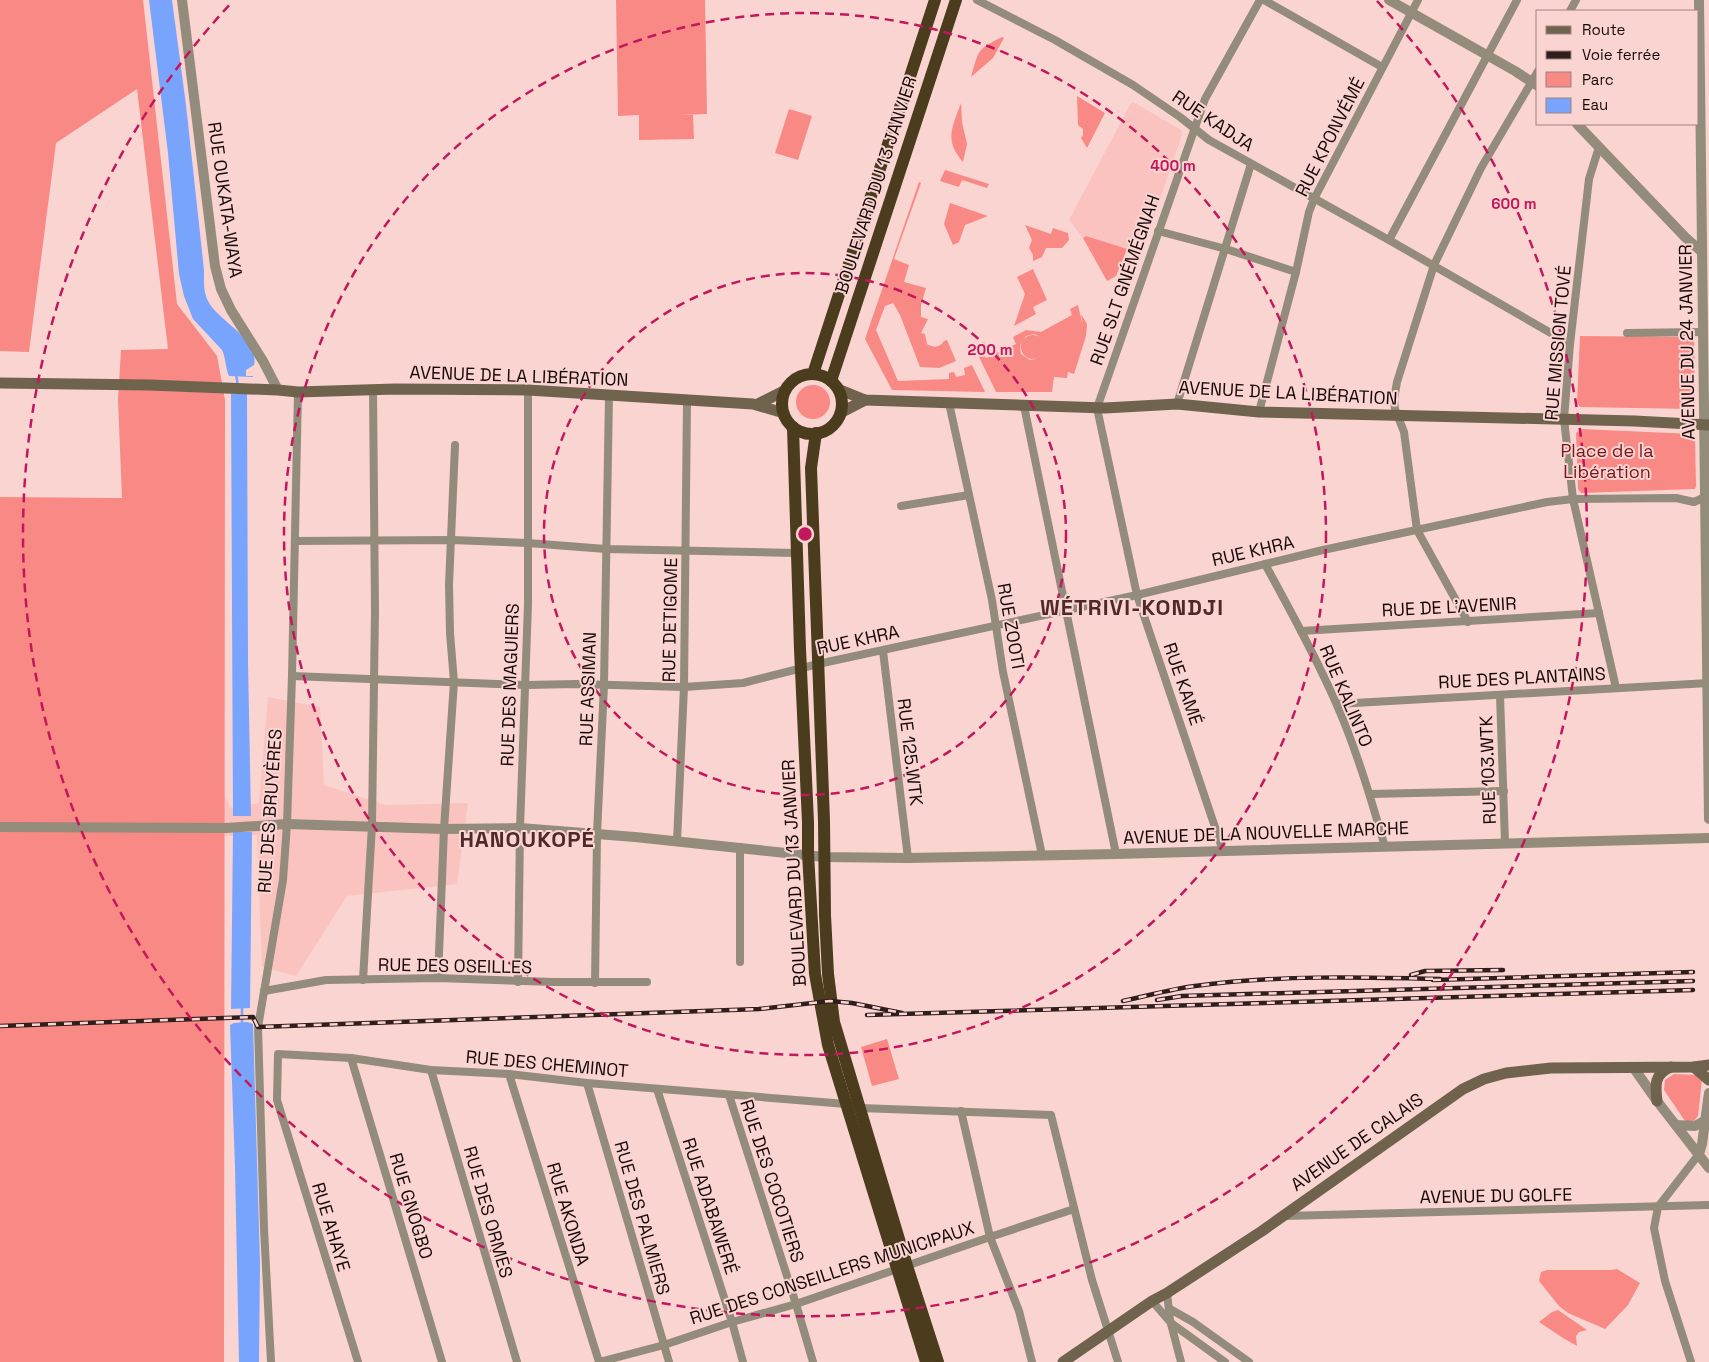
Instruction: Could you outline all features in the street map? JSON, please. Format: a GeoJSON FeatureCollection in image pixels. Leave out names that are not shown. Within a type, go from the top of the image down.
{"type":"FeatureCollection","features":[{"type":"Feature","properties":{"kind":"highway","name":"BOULEVARD DU 13 JANVIER"},"geometry":{"type":"LineString","coordinates":[[813,374],[936,0]]}},
{"type":"Feature","properties":{"kind":"highway","name":"BOULEVARD DU 13 JANVIER"},"geometry":{"type":"LineString","coordinates":[[834,385],[884,217],[956,0]]}},
{"type":"Feature","properties":{"kind":"highway"},"geometry":{"type":"LineString","coordinates":[[866,212],[884,217]]}},
{"type":"Feature","properties":{"kind":"highway"},"geometry":{"type":"LineString","coordinates":[[813,374],[823,376],[834,385],[842,405],[833,425],[822,432],[816,433],[808,433],[793,427],[788,421],[782,406],[786,390],[797,378],[813,374]]}},
{"type":"Feature","properties":{"kind":"highway","name":"BOULEVARD DU 13 JANVIER"},"geometry":{"type":"LineString","coordinates":[[793,427],[796,553],[810,666],[824,857],[825,925],[830,1001],[903,1268],[926,1362]]}},
{"type":"Feature","properties":{"kind":"highway","name":"BOULEVARD DU 13 JANVIER"},"geometry":{"type":"LineString","coordinates":[[816,433],[811,468],[808,805],[808,854],[815,974],[828,1045],[846,1104],[938,1362]]}},
{"type":"Feature","properties":{"kind":"main road","name":"AVENUE DE LA LIBÉRATION"},"geometry":{"type":"LineString","coordinates":[[0,383],[150,385],[298,392],[395,389],[528,390],[758,404]]}},
{"type":"Feature","properties":{"kind":"main road"},"geometry":{"type":"LineString","coordinates":[[834,385],[865,400]]}},
{"type":"Feature","properties":{"kind":"main road"},"geometry":{"type":"LineString","coordinates":[[758,404],[786,390]]}},
{"type":"Feature","properties":{"kind":"main road","name":"AVENUE DE LA LIBÉRATION"},"geometry":{"type":"LineString","coordinates":[[865,400],[1097,408],[1177,404],[1260,412],[1564,419],[1707,425]]}},
{"type":"Feature","properties":{"kind":"main road"},"geometry":{"type":"LineString","coordinates":[[840,413],[865,400]]}},
{"type":"Feature","properties":{"kind":"main road"},"geometry":{"type":"LineString","coordinates":[[758,404],[784,413]]}},
{"type":"Feature","properties":{"kind":"main road","name":"AVENUE DE CALAIS"},"geometry":{"type":"LineString","coordinates":[[1063,1362],[1152,1301],[1284,1216],[1463,1089],[1484,1079],[1506,1073],[1551,1068],[1694,1067],[1709,1065]]}},
{"type":"Feature","properties":{"kind":"main road"},"geometry":{"type":"LineString","coordinates":[[1657,1101],[1656,1084],[1658,1078],[1663,1070],[1671,1067]]}},
{"type":"Feature","properties":{"kind":"main road"},"geometry":{"type":"LineString","coordinates":[[1694,1067],[1709,1080]]}},
{"type":"Feature","properties":{"kind":"street","name":"RUE OUKATA-WAYA"},"geometry":{"type":"LineString","coordinates":[[182,0],[215,266],[231,310],[263,360],[278,390]]}},
{"type":"Feature","properties":{"kind":"street","name":"RUE KADJA"},"geometry":{"type":"LineString","coordinates":[[977,0],[1055,40],[1133,85],[1180,117],[1209,140],[1434,265],[1570,344]]}},
{"type":"Feature","properties":{"kind":"street","name":"RUE SLT GNÉMÉGNAH"},"geometry":{"type":"LineString","coordinates":[[1097,408],[1193,129],[1214,80],[1260,0]]}},
{"type":"Feature","properties":{"kind":"street"},"geometry":{"type":"LineString","coordinates":[[1264,0],[1382,67]]}},
{"type":"Feature","properties":{"kind":"street"},"geometry":{"type":"LineString","coordinates":[[1389,0],[1488,55],[1535,84],[1481,168],[1434,265],[1397,382],[1394,399],[1404,432],[1418,530],[1468,622]]}},
{"type":"Feature","properties":{"kind":"street","name":"RUE KPONVÉMÉ"},"geometry":{"type":"LineString","coordinates":[[1260,412],[1296,272],[1309,212],[1418,0]]}},
{"type":"Feature","properties":{"kind":"street"},"geometry":{"type":"LineString","coordinates":[[1389,240],[1517,0]]}},
{"type":"Feature","properties":{"kind":"street","name":"AVENUE DU 24 JANVIER"},"geometry":{"type":"LineString","coordinates":[[1699,0],[1704,59],[1706,254],[1703,332],[1707,425],[1705,497],[1709,819]]}},
{"type":"Feature","properties":{"kind":"street"},"geometry":{"type":"LineString","coordinates":[[1577,125],[1694,246],[1706,254]]}},
{"type":"Feature","properties":{"kind":"street","name":"RUE MISSION TOVÉ"},"geometry":{"type":"LineString","coordinates":[[1600,147],[1589,179],[1570,344],[1564,419],[1573,499],[1616,688]]}},
{"type":"Feature","properties":{"kind":"street"},"geometry":{"type":"LineString","coordinates":[[1177,404],[1251,164]]}},
{"type":"Feature","properties":{"kind":"street"},"geometry":{"type":"LineString","coordinates":[[1158,231],[1226,249],[1296,272]]}},
{"type":"Feature","properties":{"kind":"street"},"geometry":{"type":"LineString","coordinates":[[1627,334],[1703,332]]}},
{"type":"Feature","properties":{"kind":"street"},"geometry":{"type":"LineString","coordinates":[[363,980],[372,825],[374,390]]}},
{"type":"Feature","properties":{"kind":"street","name":"RUE DES MAGUIERS"},"geometry":{"type":"LineString","coordinates":[[518,982],[520,828],[526,685],[528,390]]}},
{"type":"Feature","properties":{"kind":"street","name":"RUE DES BRUYÈRES"},"geometry":{"type":"LineString","coordinates":[[272,1362],[264,1229],[258,1027],[283,880],[287,824],[298,392]]}},
{"type":"Feature","properties":{"kind":"street","name":"RUE ASSIMAN"},"geometry":{"type":"LineString","coordinates":[[595,982],[597,834],[604,685],[610,396]]}},
{"type":"Feature","properties":{"kind":"street","name":"RUE DETIGOME"},"geometry":{"type":"LineString","coordinates":[[677,841],[684,687],[687,400]]}},
{"type":"Feature","properties":{"kind":"street","name":"RUE ZOOTI"},"geometry":{"type":"LineString","coordinates":[[950,403],[992,600],[1003,672],[1042,855]]}},
{"type":"Feature","properties":{"kind":"street"},"geometry":{"type":"LineString","coordinates":[[1024,406],[1116,854]]}},
{"type":"Feature","properties":{"kind":"street","name":"RUE KAMÉ"},"geometry":{"type":"LineString","coordinates":[[1097,408],[1137,595],[1223,851]]}},
{"type":"Feature","properties":{"kind":"street"},"geometry":{"type":"LineString","coordinates":[[438,978],[444,829],[454,682],[450,606],[455,445]]}},
{"type":"Feature","properties":{"kind":"street"},"geometry":{"type":"LineString","coordinates":[[901,506],[969,495]]}},
{"type":"Feature","properties":{"kind":"street","name":"RUE KHRA"},"geometry":{"type":"LineString","coordinates":[[292,676],[526,685],[684,687],[743,683],[810,666],[1137,595],[1265,564],[1547,502],[1573,499],[1676,498],[1694,502],[1705,497]]}},
{"type":"Feature","properties":{"kind":"street"},"geometry":{"type":"LineString","coordinates":[[295,541],[452,540],[606,549],[796,553]]}},
{"type":"Feature","properties":{"kind":"street","name":"RUE KALINTO"},"geometry":{"type":"LineString","coordinates":[[1265,564],[1301,630],[1337,704],[1370,794],[1385,847]]}},
{"type":"Feature","properties":{"kind":"street","name":"RUE DE L'AVENIR"},"geometry":{"type":"LineString","coordinates":[[1301,630],[1468,622],[1599,613]]}},
{"type":"Feature","properties":{"kind":"street","name":"RUE 125.WTK"},"geometry":{"type":"LineString","coordinates":[[883,650],[908,858]]}},
{"type":"Feature","properties":{"kind":"street","name":"RUE DES PLANTAINS"},"geometry":{"type":"LineString","coordinates":[[1337,704],[1708,683]]}},
{"type":"Feature","properties":{"kind":"street","name":"RUE 103.WTK"},"geometry":{"type":"LineString","coordinates":[[1500,695],[1505,843]]}},
{"type":"Feature","properties":{"kind":"street"},"geometry":{"type":"LineString","coordinates":[[1370,794],[1504,791]]}},
{"type":"Feature","properties":{"kind":"street","name":"AVENUE DE LA NOUVELLE MARCHE"},"geometry":{"type":"LineString","coordinates":[[0,827],[231,828],[287,824],[372,825],[444,829],[520,828],[740,847],[824,857],[908,858],[1709,838]]}},
{"type":"Feature","properties":{"kind":"street"},"geometry":{"type":"LineString","coordinates":[[740,847],[740,962]]}},
{"type":"Feature","properties":{"kind":"street","name":"RUE DES OSEILLES"},"geometry":{"type":"LineString","coordinates":[[264,991],[326,980],[438,978],[518,982],[647,982]]}},
{"type":"Feature","properties":{"kind":"street","name":"RUE DES CHEMINOT"},"geometry":{"type":"LineString","coordinates":[[277,1100],[278,1054],[351,1058],[431,1070],[509,1074],[587,1083],[846,1104],[860,1108],[1051,1115],[1074,1210]]}},
{"type":"Feature","properties":{"kind":"street","name":"RUE GNOGBO"},"geometry":{"type":"LineString","coordinates":[[351,1058],[442,1362]]}},
{"type":"Feature","properties":{"kind":"street"},"geometry":{"type":"LineString","coordinates":[[1633,1067],[1709,1168]]}},
{"type":"Feature","properties":{"kind":"street","name":"RUE DES ORMES"},"geometry":{"type":"LineString","coordinates":[[431,1070],[517,1362]]}},
{"type":"Feature","properties":{"kind":"street","name":"RUE AKONDA"},"geometry":{"type":"LineString","coordinates":[[509,1074],[599,1362]]}},
{"type":"Feature","properties":{"kind":"street","name":"RUE DES PALMIERS"},"geometry":{"type":"LineString","coordinates":[[587,1083],[669,1362]]}},
{"type":"Feature","properties":{"kind":"street","name":"RUE ADABAWERÉ"},"geometry":{"type":"LineString","coordinates":[[657,1089],[732,1322],[743,1362]]}},
{"type":"Feature","properties":{"kind":"street"},"geometry":{"type":"LineString","coordinates":[[1691,1362],[1665,1281],[1654,1228],[1658,1207],[1699,1154],[1709,1093]]}},
{"type":"Feature","properties":{"kind":"street","name":"RUE DES COCOTIERS"},"geometry":{"type":"LineString","coordinates":[[729,1095],[813,1362]]}},
{"type":"Feature","properties":{"kind":"street","name":"RUE AHAYE"},"geometry":{"type":"LineString","coordinates":[[277,1100],[358,1362]]}},
{"type":"Feature","properties":{"kind":"street"},"geometry":{"type":"LineString","coordinates":[[961,1111],[990,1237],[1020,1311],[1032,1362]]}},
{"type":"Feature","properties":{"kind":"street"},"geometry":{"type":"LineString","coordinates":[[1676,1125],[1695,1126],[1704,1121]]}},
{"type":"Feature","properties":{"kind":"street","name":"AVENUE DU GOLFE"},"geometry":{"type":"LineString","coordinates":[[1284,1216],[1709,1205]]}},
{"type":"Feature","properties":{"kind":"street"},"geometry":{"type":"LineString","coordinates":[[1074,1210],[1092,1280],[1118,1362]]}},
{"type":"Feature","properties":{"kind":"street","name":"RUE DES CONSEILLERS MUNICIPAUX"},"geometry":{"type":"LineString","coordinates":[[599,1362],[664,1345],[732,1322],[796,1304],[1074,1210]]}},
{"type":"Feature","properties":{"kind":"street"},"geometry":{"type":"LineString","coordinates":[[1167,1293],[1171,1323],[1181,1362]]}},
{"type":"Feature","properties":{"kind":"street"},"geometry":{"type":"LineString","coordinates":[[1152,1301],[1171,1323],[1225,1362]]}},
{"type":"Feature","properties":{"kind":"street"},"geometry":{"type":"LineString","coordinates":[[1170,1309],[1193,1322],[1249,1362]]}},
{"type":"Feature","properties":{"kind":"shaded area"},"geometry":{"type":"Polygon","coordinates":[[[1133,102],[1181,130],[1182,135],[1141,254],[1086,236],[1083,238],[1069,220],[1133,102]]]}},
{"type":"Feature","properties":{"kind":"shaded area"},"geometry":{"type":"Polygon","coordinates":[[[268,697],[320,707],[324,785],[385,805],[468,803],[457,884],[347,896],[296,976],[262,967],[257,835],[111,840],[221,788],[231,808],[259,803],[268,697]]]}},
{"type":"Feature","properties":{"kind":"green space"},"geometry":{"type":"Polygon","coordinates":[[[0,0],[143,0],[177,304],[217,356],[225,400],[224,1362],[0,1362],[0,497],[122,498],[118,400],[121,350],[168,349],[137,89],[56,143],[29,352],[0,351],[0,0]]]}},
{"type":"Feature","properties":{"kind":"green space"},"geometry":{"type":"Polygon","coordinates":[[[616,0],[705,0],[707,114],[680,115],[693,115],[694,139],[639,140],[639,115],[618,116],[616,0]]]}},
{"type":"Feature","properties":{"kind":"green space"},"geometry":{"type":"Polygon","coordinates":[[[1002,37],[1004,38],[993,58],[971,77],[977,56],[983,48],[1002,37]]]}},
{"type":"Feature","properties":{"kind":"green space"},"geometry":{"type":"Polygon","coordinates":[[[1077,96],[1105,113],[1087,148],[1081,138],[1083,129],[1078,125],[1077,96]]]}},
{"type":"Feature","properties":{"kind":"green space"},"geometry":{"type":"Polygon","coordinates":[[[961,103],[962,122],[967,144],[963,162],[953,147],[952,140],[953,127],[961,103]]]}},
{"type":"Feature","properties":{"kind":"green space"},"geometry":{"type":"Polygon","coordinates":[[[789,109],[812,116],[798,160],[775,153],[789,109]]]}},
{"type":"Feature","properties":{"kind":"green space"},"geometry":{"type":"Polygon","coordinates":[[[945,170],[989,184],[987,188],[962,180],[959,187],[940,181],[945,170]]]}},
{"type":"Feature","properties":{"kind":"green space"},"geometry":{"type":"Polygon","coordinates":[[[919,182],[921,183],[894,259],[909,265],[904,282],[926,288],[921,305],[921,317],[928,319],[921,333],[925,334],[927,344],[937,347],[947,340],[956,361],[939,368],[920,367],[900,315],[893,303],[885,306],[876,330],[898,381],[949,379],[949,373],[954,372],[956,377],[965,375],[964,368],[972,365],[985,392],[892,390],[865,339],[919,182]]]}},
{"type":"Feature","properties":{"kind":"green space"},"geometry":{"type":"Polygon","coordinates":[[[950,203],[988,216],[965,225],[959,242],[953,245],[944,224],[950,203]]]}},
{"type":"Feature","properties":{"kind":"green space"},"geometry":{"type":"Polygon","coordinates":[[[1025,225],[1051,234],[1053,228],[1068,233],[1069,240],[1062,248],[1046,248],[1042,257],[1033,261],[1033,255],[1029,248],[1032,240],[1025,225]]]}},
{"type":"Feature","properties":{"kind":"green space"},"geometry":{"type":"Polygon","coordinates":[[[1086,236],[1127,249],[1116,276],[1107,281],[1083,238],[1086,236]]]}},
{"type":"Feature","properties":{"kind":"green space"},"geometry":{"type":"Polygon","coordinates":[[[1033,269],[1047,300],[1033,307],[1036,314],[1014,326],[1025,294],[1017,277],[1033,269]]]}},
{"type":"Feature","properties":{"kind":"green space"},"geometry":{"type":"Polygon","coordinates":[[[1078,305],[1083,326],[1081,314],[1087,324],[1086,336],[1074,374],[1068,372],[1067,378],[1054,377],[1052,392],[996,392],[979,357],[982,353],[986,358],[1016,344],[1013,337],[1026,330],[1041,332],[1072,315],[1070,309],[1078,305]],[[1034,334],[1026,336],[1020,346],[1021,354],[1030,360],[1040,356],[1043,353],[1044,345],[1043,340],[1034,334]]]}},
{"type":"Feature","properties":{"kind":"green space"},"geometry":{"type":"Polygon","coordinates":[[[1033,335],[1041,339],[1045,347],[1041,355],[1033,359],[1025,355],[1021,347],[1025,339],[1033,335]]]}},
{"type":"Feature","properties":{"kind":"green space"},"geometry":{"type":"Polygon","coordinates":[[[1580,336],[1694,337],[1695,404],[1692,409],[1580,407],[1577,403],[1580,336]]]}},
{"type":"Feature","properties":{"kind":"green space"},"geometry":{"type":"Polygon","coordinates":[[[813,385],[820,386],[825,390],[829,395],[829,409],[825,414],[820,418],[813,419],[806,418],[801,414],[797,409],[796,402],[797,395],[801,390],[806,386],[813,385]]]}},
{"type":"Feature","properties":{"kind":"green space","name":"Place de la Libération"},"geometry":{"type":"Polygon","coordinates":[[[1581,429],[1692,434],[1695,437],[1695,489],[1581,493],[1578,489],[1576,433],[1581,429]]]}},
{"type":"Feature","properties":{"kind":"green space"},"geometry":{"type":"Polygon","coordinates":[[[887,1039],[899,1079],[872,1086],[861,1047],[887,1039]]]}},
{"type":"Feature","properties":{"kind":"green space"},"geometry":{"type":"Polygon","coordinates":[[[1674,1074],[1697,1075],[1702,1079],[1698,1116],[1693,1122],[1685,1121],[1664,1090],[1665,1080],[1674,1074]]]}},
{"type":"Feature","properties":{"kind":"green space"},"geometry":{"type":"Polygon","coordinates":[[[1617,1269],[1640,1283],[1628,1305],[1605,1329],[1568,1313],[1559,1306],[1539,1281],[1541,1272],[1547,1270],[1617,1269]]]}},
{"type":"Feature","properties":{"kind":"green space"},"geometry":{"type":"Polygon","coordinates":[[[1558,1310],[1587,1330],[1579,1332],[1576,1336],[1577,1346],[1539,1322],[1552,1312],[1558,1310]]]}},
{"type":"Feature","properties":{"kind":"water"},"geometry":{"type":"Polygon","coordinates":[[[149,0],[172,0],[186,105],[205,293],[213,308],[251,347],[254,365],[246,370],[246,376],[253,377],[229,376],[222,350],[193,319],[184,296],[179,274],[168,153],[149,0]]]}},
{"type":"Feature","properties":{"kind":"water"},"geometry":{"type":"Polygon","coordinates":[[[231,394],[247,394],[248,662],[251,816],[233,816],[231,394]]]}},
{"type":"Feature","properties":{"kind":"water"},"geometry":{"type":"Polygon","coordinates":[[[233,832],[252,832],[250,1008],[231,1009],[233,832]]]}},
{"type":"Feature","properties":{"kind":"water"},"geometry":{"type":"Polygon","coordinates":[[[247,1022],[253,1024],[260,1263],[259,1362],[239,1362],[230,1025],[247,1022]]]}},
{"type":"Feature","properties":{"kind":"waterway"},"geometry":{"type":"LineString","coordinates":[[236,374],[238,386]]}},
{"type":"Feature","properties":{"kind":"waterway"},"geometry":{"type":"LineString","coordinates":[[242,1006],[242,1025]]}},
{"type":"Feature","properties":{"kind":"railway"},"geometry":{"type":"LineString","coordinates":[[1411,975],[1425,971],[1503,970]]}},
{"type":"Feature","properties":{"kind":"railway"},"geometry":{"type":"LineString","coordinates":[[1433,980],[1693,972]]}},
{"type":"Feature","properties":{"kind":"railway"},"geometry":{"type":"LineString","coordinates":[[1123,1001],[1186,987],[1225,982],[1348,977],[1440,979]]}},
{"type":"Feature","properties":{"kind":"railway"},"geometry":{"type":"LineString","coordinates":[[1157,1000],[1182,996],[1693,981]]}},
{"type":"Feature","properties":{"kind":"railway"},"geometry":{"type":"LineString","coordinates":[[867,1015],[1693,990]]}},
{"type":"Feature","properties":{"kind":"railway"},"geometry":{"type":"LineString","coordinates":[[0,1026],[253,1017],[258,1027],[759,1009],[830,1001],[852,1003],[902,1013]]}},
{"type":"Feature","properties":{"kind":"district","name":"WÉTRIVI-KONDJI"},"geometry":{"type":"Point","coordinates":[1132,607]}},
{"type":"Feature","properties":{"kind":"district","name":"HANOUKOPÉ"},"geometry":{"type":"Point","coordinates":[527,839]}}]}
